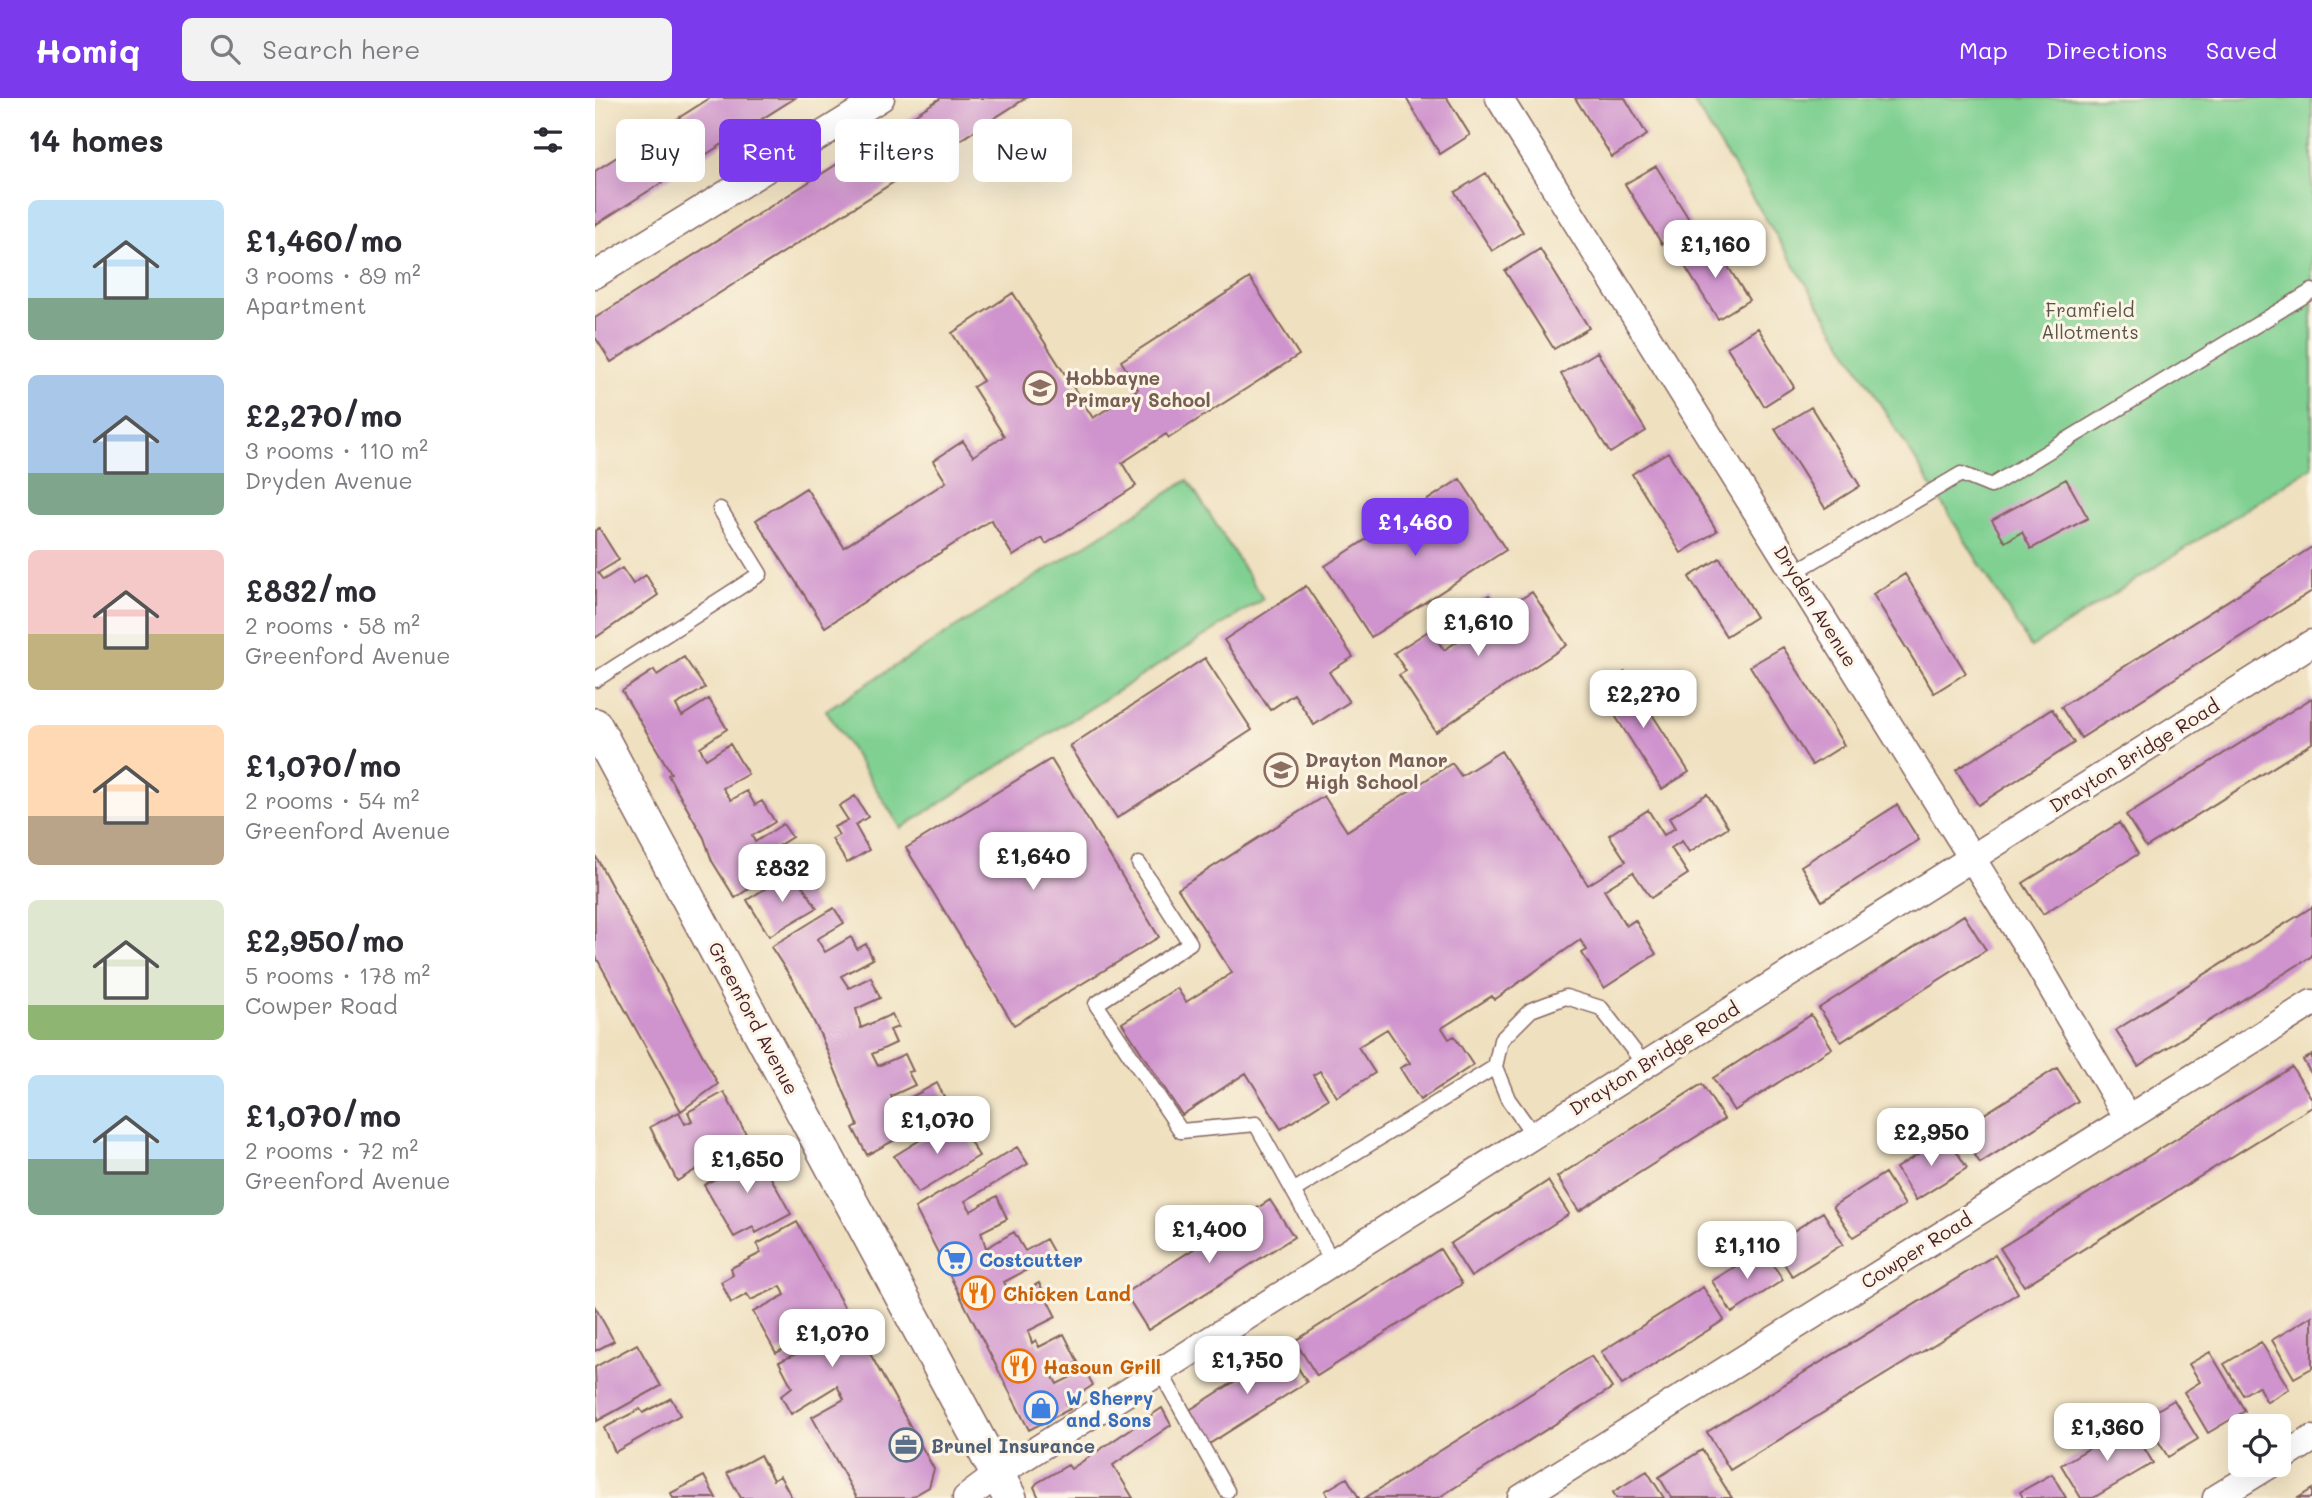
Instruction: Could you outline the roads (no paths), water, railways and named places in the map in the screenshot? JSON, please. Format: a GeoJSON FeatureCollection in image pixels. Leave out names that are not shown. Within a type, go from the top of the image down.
{"type":"FeatureCollection","features":[{"type":"Feature","properties":{"kind":"street"},"geometry":{"type":"LineString","coordinates":[[595,275],[881,98]]}},
{"type":"Feature","properties":{"kind":"street","name":"Dryden Avenue"},"geometry":{"type":"LineString","coordinates":[[1499,98],[1972,858],[2127,1117]]}},
{"type":"Feature","properties":{"kind":"street","name":"Drayton Bridge Road"},"geometry":{"type":"LineString","coordinates":[[967,1498],[1004,1486],[1160,1371],[2312,643]]}},
{"type":"Feature","properties":{"kind":"street","name":"Greenford Avenue"},"geometry":{"type":"LineString","coordinates":[[595,725],[1004,1486]]}},
{"type":"Feature","properties":{"kind":"street","name":"Cowper Road"},"geometry":{"type":"LineString","coordinates":[[1521,1498],[2312,1003]]}},
{"type":"Feature","properties":{"kind":"street"},"geometry":{"type":"LineString","coordinates":[[2291,1452],[2312,1439]]}},
{"type":"Feature","properties":{"kind":"street"},"geometry":{"type":"LineString","coordinates":[[2216,1498],[2250,1477]]}},
{"type":"Feature","properties":{"kind":"lane"},"geometry":{"type":"LineString","coordinates":[[1795,572],[1961,474],[1991,486],[2312,291]]}},
{"type":"Feature","properties":{"kind":"lane"},"geometry":{"type":"LineString","coordinates":[[595,680],[760,574],[720,509]]}},
{"type":"Feature","properties":{"kind":"lane"},"geometry":{"type":"LineString","coordinates":[[1139,864],[1190,943],[1096,1004],[1181,1131],[1256,1124],[1332,1261]]}},
{"type":"Feature","properties":{"kind":"lane"},"geometry":{"type":"LineString","coordinates":[[1533,1134],[1508,1099],[1495,1067],[1501,1040],[1531,1010],[1566,997],[1601,1008],[1644,1064]]}},
{"type":"Feature","properties":{"kind":"lane"},"geometry":{"type":"LineString","coordinates":[[1293,1191],[1495,1067]]}},
{"type":"Feature","properties":{"kind":"lane"},"geometry":{"type":"LineString","coordinates":[[1160,1371],[1227,1491]]}},
{"type":"Feature","properties":{"kind":"place","name":"Hobbayne Primary School"},"geometry":{"type":"Point","coordinates":[1040,388]}},
{"type":"Feature","properties":{"kind":"place","name":"Drayton Manor High School"},"geometry":{"type":"Point","coordinates":[1281,770]}},
{"type":"Feature","properties":{"kind":"place","name":"Costcutter"},"geometry":{"type":"Point","coordinates":[955,1259]}},
{"type":"Feature","properties":{"kind":"place","name":"Chicken Land"},"geometry":{"type":"Point","coordinates":[978,1293]}},
{"type":"Feature","properties":{"kind":"place","name":"Hasoun Grill"},"geometry":{"type":"Point","coordinates":[1019,1366]}},
{"type":"Feature","properties":{"kind":"place","name":"W Sherry and Sons"},"geometry":{"type":"Point","coordinates":[1041,1408]}},
{"type":"Feature","properties":{"kind":"place","name":"Brunel Insurance"},"geometry":{"type":"Point","coordinates":[906,1445]}},
{"type":"Feature","properties":{"kind":"park label","name":"Framfield Allotments"},"geometry":{"type":"Point","coordinates":[2090,320]}}]}
